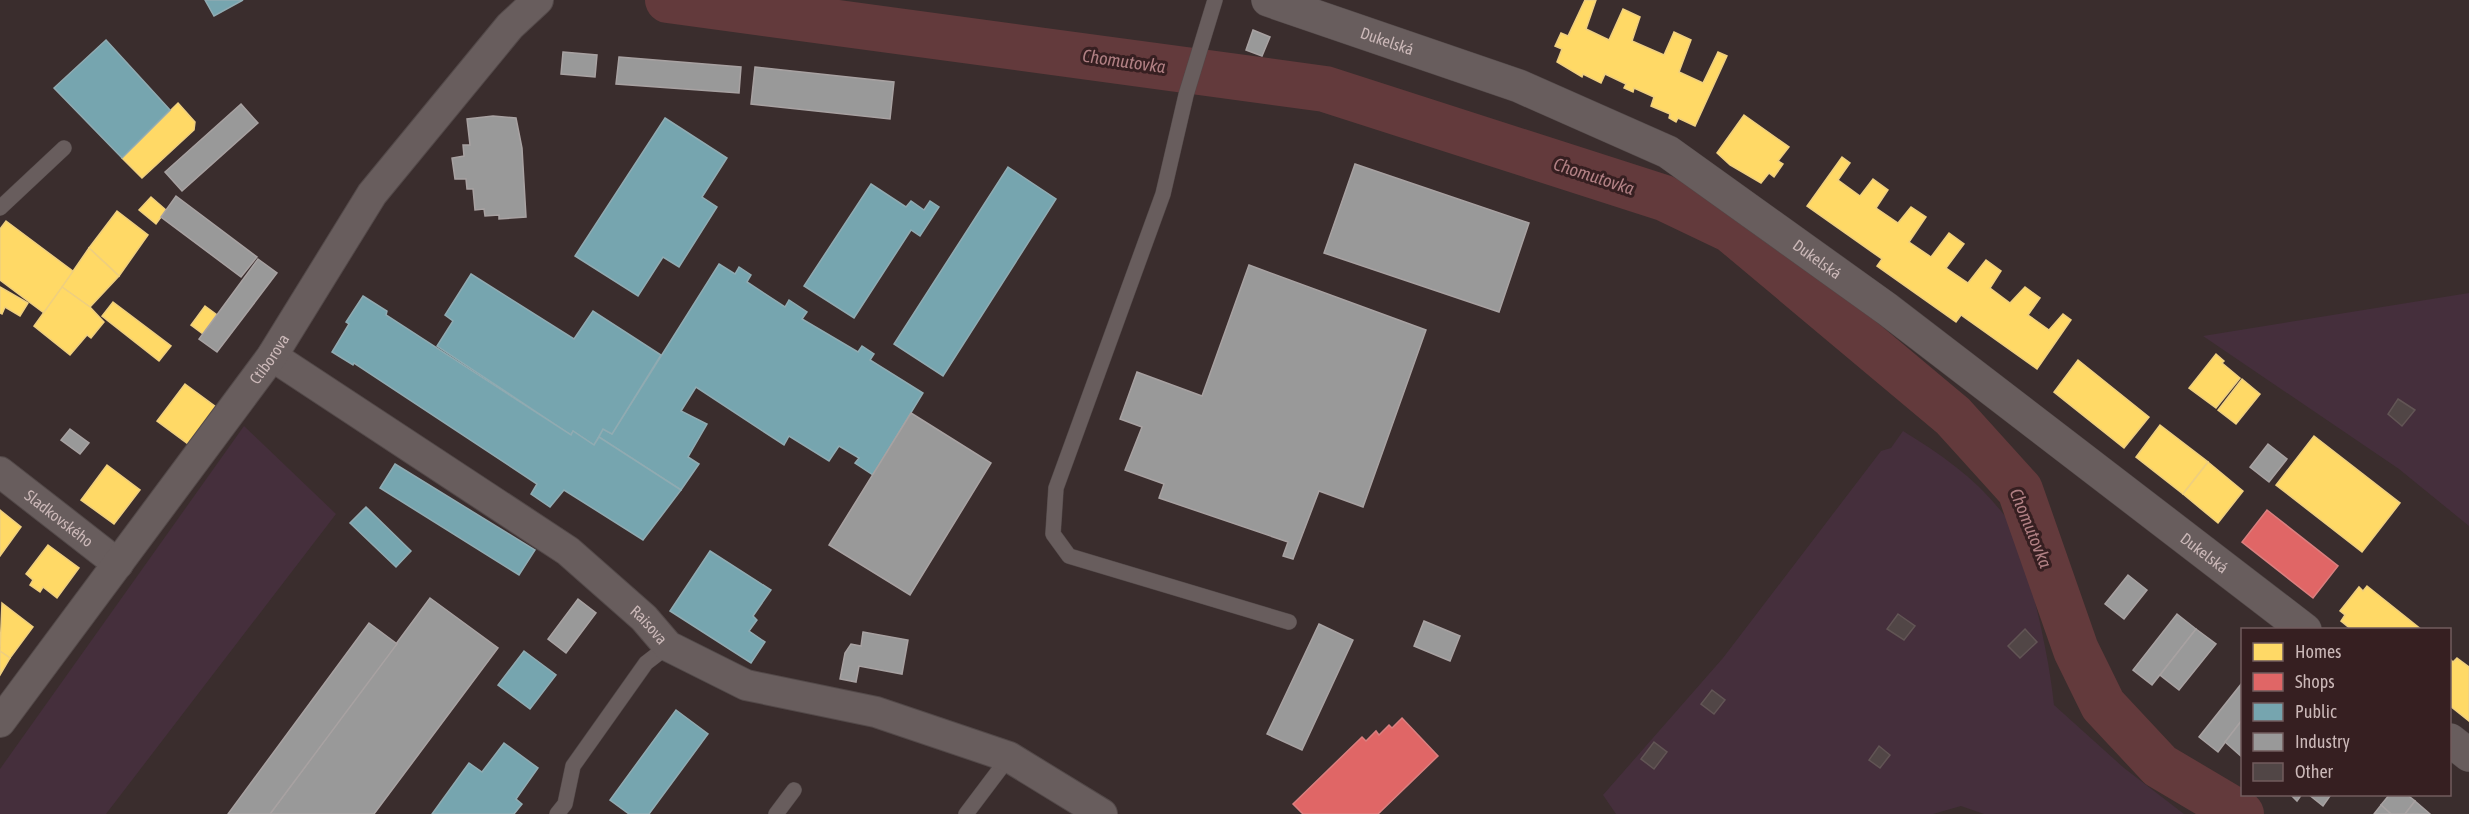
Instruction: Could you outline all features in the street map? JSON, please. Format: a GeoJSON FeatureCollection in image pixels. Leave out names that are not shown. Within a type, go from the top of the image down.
{"type":"FeatureCollection","features":[{"type":"Feature","properties":{"kind":"street","name":"Ctiborova"},"geometry":{"type":"LineString","coordinates":[[0,722],[272,356],[372,194],[510,26],[538,0]]}},
{"type":"Feature","properties":{"kind":"street","name":"Dukelská"},"geometry":{"type":"LineString","coordinates":[[1268,0],[1519,86],[1668,152],[1887,309],[2302,628]]}},
{"type":"Feature","properties":{"kind":"street","name":"Raisova"},"geometry":{"type":"LineString","coordinates":[[272,356],[568,551],[644,618],[668,646],[746,685],[876,712],[1009,757],[1102,814]]}},
{"type":"Feature","properties":{"kind":"street","name":"Sladkovského"},"geometry":{"type":"LineString","coordinates":[[0,472],[118,564]]}},
{"type":"Feature","properties":{"kind":"street"},"geometry":{"type":"LineString","coordinates":[[2451,741],[2469,755]]}},
{"type":"Feature","properties":{"kind":"lane"},"geometry":{"type":"LineString","coordinates":[[1215,0],[1186,95],[1163,195],[1056,488],[1053,534],[1069,556],[1289,622]]}},
{"type":"Feature","properties":{"kind":"lane"},"geometry":{"type":"LineString","coordinates":[[0,208],[64,148]]}},
{"type":"Feature","properties":{"kind":"lane"},"geometry":{"type":"LineString","coordinates":[[557,814],[565,804],[573,766],[646,663],[668,646]]}},
{"type":"Feature","properties":{"kind":"lane"},"geometry":{"type":"LineString","coordinates":[[966,814],[1009,757]]}},
{"type":"Feature","properties":{"kind":"lane"},"geometry":{"type":"LineString","coordinates":[[776,814],[794,790]]}},
{"type":"Feature","properties":{"kind":"shaded area"},"geometry":{"type":"Polygon","coordinates":[[[2469,293],[2469,526],[2399,469],[2203,336],[2469,293]]]}},
{"type":"Feature","properties":{"kind":"shaded area"},"geometry":{"type":"Polygon","coordinates":[[[244,426],[336,514],[106,814],[0,814],[0,769],[244,426]]]}},
{"type":"Feature","properties":{"kind":"shaded area"},"geometry":{"type":"Polygon","coordinates":[[[1903,431],[1933,450],[1975,483],[2015,531],[2040,621],[2054,705],[2124,768],[2184,814],[1984,814],[1961,806],[1933,814],[1616,814],[1603,795],[1723,658],[1881,451],[1891,448],[1903,431]]]}},
{"type":"Feature","properties":{"kind":"building: Homes"},"geometry":{"type":"Polygon","coordinates":[[[1585,0],[1596,0],[1586,29],[1609,40],[1623,9],[1640,17],[1632,41],[1664,55],[1674,32],[1691,40],[1679,72],[1703,83],[1718,52],[1727,56],[1695,126],[1678,118],[1676,122],[1669,118],[1670,114],[1651,106],[1654,97],[1634,88],[1633,92],[1624,88],[1626,84],[1605,74],[1601,83],[1583,74],[1582,77],[1557,62],[1562,49],[1555,46],[1561,33],[1568,36],[1585,0]]]}},
{"type":"Feature","properties":{"kind":"building: Homes"},"geometry":{"type":"Polygon","coordinates":[[[178,103],[195,122],[194,130],[142,178],[122,158],[178,103]]]}},
{"type":"Feature","properties":{"kind":"building: Homes"},"geometry":{"type":"Polygon","coordinates":[[[1744,115],[1789,147],[1778,161],[1783,164],[1774,177],[1769,173],[1761,183],[1730,165],[1717,153],[1744,115]]]}},
{"type":"Feature","properties":{"kind":"building: Homes"},"geometry":{"type":"Polygon","coordinates":[[[1842,157],[1850,163],[1838,180],[1860,196],[1873,179],[1888,190],[1876,208],[1898,223],[1911,207],[1926,217],[1909,242],[1931,257],[1949,233],[1964,244],[1946,268],[1968,283],[1986,260],[2001,271],[1990,288],[2010,303],[2025,287],[2040,298],[2028,315],[2049,330],[2063,314],[2071,320],[2037,369],[1961,315],[1956,322],[1877,266],[1882,259],[1807,206],[1842,157]]]}},
{"type":"Feature","properties":{"kind":"building: Homes"},"geometry":{"type":"Polygon","coordinates":[[[151,197],[166,210],[156,224],[139,210],[151,197]]]}},
{"type":"Feature","properties":{"kind":"building: Homes"},"geometry":{"type":"Polygon","coordinates":[[[117,211],[148,235],[119,276],[89,248],[117,211]]]}},
{"type":"Feature","properties":{"kind":"building: Homes"},"geometry":{"type":"Polygon","coordinates":[[[6,221],[74,272],[44,313],[0,280],[0,229],[6,221]]]}},
{"type":"Feature","properties":{"kind":"building: Homes"},"geometry":{"type":"Polygon","coordinates":[[[89,248],[119,276],[90,307],[62,287],[89,248]]]}},
{"type":"Feature","properties":{"kind":"building: Homes"},"geometry":{"type":"Polygon","coordinates":[[[0,287],[28,303],[20,316],[5,307],[2,314],[0,313],[0,287]]]}},
{"type":"Feature","properties":{"kind":"building: Homes"},"geometry":{"type":"Polygon","coordinates":[[[62,287],[90,307],[104,322],[91,338],[87,335],[70,355],[34,326],[62,287]]]}},
{"type":"Feature","properties":{"kind":"building: Homes"},"geometry":{"type":"Polygon","coordinates":[[[113,302],[171,346],[159,361],[102,316],[113,302]]]}},
{"type":"Feature","properties":{"kind":"building: Homes"},"geometry":{"type":"Polygon","coordinates":[[[205,306],[217,315],[203,334],[191,325],[205,306]]]}},
{"type":"Feature","properties":{"kind":"building: Homes"},"geometry":{"type":"Polygon","coordinates":[[[2216,354],[2224,361],[2222,363],[2240,378],[2216,408],[2189,388],[2216,354]]]}},
{"type":"Feature","properties":{"kind":"building: Homes"},"geometry":{"type":"Polygon","coordinates":[[[2078,360],[2149,417],[2124,448],[2054,392],[2078,360]]]}},
{"type":"Feature","properties":{"kind":"building: Homes"},"geometry":{"type":"Polygon","coordinates":[[[2242,379],[2260,394],[2236,424],[2218,410],[2242,379]]]}},
{"type":"Feature","properties":{"kind":"building: Homes"},"geometry":{"type":"Polygon","coordinates":[[[185,384],[216,407],[188,444],[157,421],[185,384]]]}},
{"type":"Feature","properties":{"kind":"building: Homes"},"geometry":{"type":"Polygon","coordinates":[[[2160,425],[2208,462],[2183,494],[2136,457],[2160,425]]]}},
{"type":"Feature","properties":{"kind":"building: Homes"},"geometry":{"type":"Polygon","coordinates":[[[2314,436],[2400,503],[2362,552],[2276,485],[2314,436]]]}},
{"type":"Feature","properties":{"kind":"building: Homes"},"geometry":{"type":"Polygon","coordinates":[[[2208,462],[2243,491],[2218,523],[2183,494],[2208,462]]]}},
{"type":"Feature","properties":{"kind":"building: Homes"},"geometry":{"type":"Polygon","coordinates":[[[107,465],[140,490],[114,524],[81,500],[107,465]]]}},
{"type":"Feature","properties":{"kind":"building: Homes"},"geometry":{"type":"Polygon","coordinates":[[[0,510],[21,527],[0,556],[0,510]]]}},
{"type":"Feature","properties":{"kind":"building: Homes"},"geometry":{"type":"Polygon","coordinates":[[[48,545],[79,568],[57,598],[43,587],[40,592],[30,585],[33,580],[26,574],[48,545]]]}},
{"type":"Feature","properties":{"kind":"building: Homes"},"geometry":{"type":"Polygon","coordinates":[[[2367,586],[2420,628],[2350,628],[2341,621],[2345,615],[2340,611],[2359,587],[2363,591],[2367,586]]]}},
{"type":"Feature","properties":{"kind":"building: Homes"},"geometry":{"type":"Polygon","coordinates":[[[2,603],[33,627],[10,658],[0,651],[2,603]]]}},
{"type":"Feature","properties":{"kind":"building: Homes"},"geometry":{"type":"Polygon","coordinates":[[[0,651],[10,658],[0,675],[0,651]]]}},
{"type":"Feature","properties":{"kind":"building: Homes"},"geometry":{"type":"Polygon","coordinates":[[[2457,658],[2469,667],[2469,721],[2451,707],[2451,660],[2453,662],[2457,658]]]}},
{"type":"Feature","properties":{"kind":"building: Shops"},"geometry":{"type":"Polygon","coordinates":[[[2267,510],[2338,566],[2313,598],[2242,542],[2267,510]]]}},
{"type":"Feature","properties":{"kind":"building: Shops"},"geometry":{"type":"Polygon","coordinates":[[[1402,718],[1438,756],[1378,814],[1303,814],[1293,804],[1362,737],[1366,741],[1376,731],[1379,735],[1389,725],[1392,728],[1402,718]]]}},
{"type":"Feature","properties":{"kind":"building: Public"},"geometry":{"type":"Polygon","coordinates":[[[205,0],[243,0],[214,16],[205,0]]]}},
{"type":"Feature","properties":{"kind":"building: Public"},"geometry":{"type":"Polygon","coordinates":[[[106,40],[170,110],[122,158],[54,88],[106,40]]]}},
{"type":"Feature","properties":{"kind":"building: Public"},"geometry":{"type":"Polygon","coordinates":[[[665,118],[727,158],[702,197],[717,207],[679,267],[663,257],[638,296],[575,256],[665,118]]]}},
{"type":"Feature","properties":{"kind":"building: Public"},"geometry":{"type":"Polygon","coordinates":[[[1008,167],[1056,199],[943,376],[894,344],[1008,167]]]}},
{"type":"Feature","properties":{"kind":"building: Public"},"geometry":{"type":"Polygon","coordinates":[[[871,184],[906,207],[911,201],[924,210],[930,201],[939,207],[920,236],[911,230],[854,318],[804,286],[871,184]]]}},
{"type":"Feature","properties":{"kind":"building: Public"},"geometry":{"type":"Polygon","coordinates":[[[719,264],[735,274],[739,267],[751,275],[747,282],[785,307],[789,300],[807,312],[802,319],[858,352],[862,346],[874,354],[870,360],[923,393],[873,475],[855,463],[859,458],[839,446],[829,461],[789,436],[784,445],[696,387],[681,411],[707,424],[688,457],[699,464],[681,490],[599,437],[603,429],[612,434],[719,264]]]}},
{"type":"Feature","properties":{"kind":"building: Public"},"geometry":{"type":"Polygon","coordinates":[[[471,274],[574,339],[593,311],[661,355],[612,434],[603,429],[594,445],[573,431],[571,435],[437,346],[453,321],[445,315],[471,274]]]}},
{"type":"Feature","properties":{"kind":"building: Public"},"geometry":{"type":"Polygon","coordinates":[[[363,296],[387,311],[386,315],[571,435],[573,431],[594,445],[599,437],[681,490],[643,540],[564,490],[550,507],[531,494],[537,484],[354,363],[353,365],[332,352],[349,324],[346,322],[363,296]]]}},
{"type":"Feature","properties":{"kind":"building: Public"},"geometry":{"type":"Polygon","coordinates":[[[395,464],[535,550],[519,575],[380,488],[395,464]]]}},
{"type":"Feature","properties":{"kind":"building: Public"},"geometry":{"type":"Polygon","coordinates":[[[366,507],[411,551],[396,567],[350,523],[366,507]]]}},
{"type":"Feature","properties":{"kind":"building: Public"},"geometry":{"type":"Polygon","coordinates":[[[710,551],[771,590],[753,616],[757,620],[749,631],[765,642],[751,663],[670,611],[710,551]]]}},
{"type":"Feature","properties":{"kind":"building: Public"},"geometry":{"type":"Polygon","coordinates":[[[524,651],[556,675],[530,709],[498,685],[524,651]]]}},
{"type":"Feature","properties":{"kind":"building: Public"},"geometry":{"type":"Polygon","coordinates":[[[676,710],[708,734],[649,814],[629,814],[610,800],[676,710]]]}},
{"type":"Feature","properties":{"kind":"building: Public"},"geometry":{"type":"Polygon","coordinates":[[[504,743],[538,768],[516,799],[522,804],[514,814],[432,814],[469,763],[482,772],[504,743]]]}},
{"type":"Feature","properties":{"kind":"building: Industry"},"geometry":{"type":"Polygon","coordinates":[[[1253,30],[1270,37],[1262,56],[1246,50],[1253,30]]]}},
{"type":"Feature","properties":{"kind":"building: Industry"},"geometry":{"type":"Polygon","coordinates":[[[563,52],[597,55],[595,77],[561,74],[563,52]]]}},
{"type":"Feature","properties":{"kind":"building: Industry"},"geometry":{"type":"Polygon","coordinates":[[[619,57],[741,67],[739,93],[616,84],[619,57]]]}},
{"type":"Feature","properties":{"kind":"building: Industry"},"geometry":{"type":"Polygon","coordinates":[[[755,67],[894,82],[890,119],[751,104],[755,67]]]}},
{"type":"Feature","properties":{"kind":"building: Industry"},"geometry":{"type":"Polygon","coordinates":[[[241,104],[258,123],[182,191],[165,172],[241,104]]]}},
{"type":"Feature","properties":{"kind":"building: Industry"},"geometry":{"type":"Polygon","coordinates":[[[493,116],[516,118],[522,148],[526,217],[499,219],[499,215],[485,216],[484,209],[475,210],[473,189],[467,189],[466,179],[455,179],[452,158],[464,156],[463,145],[470,145],[467,119],[493,116]]]}},
{"type":"Feature","properties":{"kind":"building: Industry"},"geometry":{"type":"Polygon","coordinates":[[[1355,164],[1529,223],[1499,312],[1324,253],[1355,164]]]}},
{"type":"Feature","properties":{"kind":"building: Industry"},"geometry":{"type":"Polygon","coordinates":[[[176,196],[257,257],[241,277],[161,217],[176,196]]]}},
{"type":"Feature","properties":{"kind":"building: Industry"},"geometry":{"type":"Polygon","coordinates":[[[258,259],[277,273],[217,352],[199,339],[258,259]]]}},
{"type":"Feature","properties":{"kind":"building: Industry"},"geometry":{"type":"Polygon","coordinates":[[[1249,265],[1426,330],[1363,507],[1319,491],[1293,559],[1283,556],[1288,542],[1159,498],[1164,484],[1125,470],[1142,427],[1120,419],[1137,372],[1202,396],[1249,265]]]}},
{"type":"Feature","properties":{"kind":"building: Industry"},"geometry":{"type":"Polygon","coordinates":[[[911,413],[991,463],[910,595],[829,545],[911,413]]]}},
{"type":"Feature","properties":{"kind":"building: Industry"},"geometry":{"type":"Polygon","coordinates":[[[70,429],[89,443],[80,454],[61,440],[70,429]]]}},
{"type":"Feature","properties":{"kind":"building: Industry"},"geometry":{"type":"Polygon","coordinates":[[[2268,444],[2287,459],[2269,482],[2250,467],[2268,444]]]}},
{"type":"Feature","properties":{"kind":"building: Industry"},"geometry":{"type":"Polygon","coordinates":[[[2128,575],[2147,590],[2124,619],[2105,604],[2128,575]]]}},
{"type":"Feature","properties":{"kind":"building: Industry"},"geometry":{"type":"Polygon","coordinates":[[[430,598],[498,648],[374,814],[270,814],[430,598]]]}},
{"type":"Feature","properties":{"kind":"building: Industry"},"geometry":{"type":"Polygon","coordinates":[[[578,599],[596,613],[566,653],[548,639],[578,599]]]}},
{"type":"Feature","properties":{"kind":"building: Industry"},"geometry":{"type":"Polygon","coordinates":[[[2177,614],[2196,629],[2152,685],[2133,670],[2177,614]]]}},
{"type":"Feature","properties":{"kind":"building: Industry"},"geometry":{"type":"Polygon","coordinates":[[[1424,621],[1460,636],[1450,661],[1414,646],[1424,621]]]}},
{"type":"Feature","properties":{"kind":"building: Industry"},"geometry":{"type":"Polygon","coordinates":[[[369,623],[397,644],[270,814],[228,814],[369,623]]]}},
{"type":"Feature","properties":{"kind":"building: Industry"},"geometry":{"type":"Polygon","coordinates":[[[1319,624],[1353,640],[1302,750],[1267,734],[1319,624]]]}},
{"type":"Feature","properties":{"kind":"building: Industry"},"geometry":{"type":"Polygon","coordinates":[[[2196,629],[2216,644],[2179,690],[2160,675],[2196,629]]]}},
{"type":"Feature","properties":{"kind":"building: Industry"},"geometry":{"type":"Polygon","coordinates":[[[863,632],[908,640],[902,674],[859,666],[856,682],[840,679],[845,653],[851,644],[861,646],[863,632]]]}},
{"type":"Feature","properties":{"kind":"building: Industry"},"geometry":{"type":"Polygon","coordinates":[[[2241,684],[2241,721],[2218,752],[2199,737],[2241,684]]]}},
{"type":"Feature","properties":{"kind":"building: Industry"},"geometry":{"type":"Polygon","coordinates":[[[2241,721],[2241,756],[2225,742],[2241,721]]]}},
{"type":"Feature","properties":{"kind":"building: Industry"},"geometry":{"type":"Polygon","coordinates":[[[2310,796],[2330,796],[2323,806],[2310,796]]]}},
{"type":"Feature","properties":{"kind":"building: Industry"},"geometry":{"type":"Polygon","coordinates":[[[2388,796],[2409,796],[2415,801],[2405,814],[2391,814],[2381,805],[2388,796]]]}},
{"type":"Feature","properties":{"kind":"building: Industry"},"geometry":{"type":"Polygon","coordinates":[[[2415,801],[2430,814],[2405,814],[2415,801]]]}},
{"type":"Feature","properties":{"kind":"building: Industry"},"geometry":{"type":"Polygon","coordinates":[[[2381,805],[2391,814],[2374,814],[2381,805]]]}},
{"type":"Feature","properties":{"kind":"building: Other"},"geometry":{"type":"Polygon","coordinates":[[[2398,399],[2415,410],[2402,426],[2388,414],[2398,399]]]}},
{"type":"Feature","properties":{"kind":"building: Other"},"geometry":{"type":"Polygon","coordinates":[[[1898,614],[1915,626],[1904,640],[1887,629],[1898,614]]]}},
{"type":"Feature","properties":{"kind":"building: Other"},"geometry":{"type":"Polygon","coordinates":[[[2025,629],[2037,642],[2020,658],[2008,646],[2025,629]]]}},
{"type":"Feature","properties":{"kind":"building: Other"},"geometry":{"type":"Polygon","coordinates":[[[1712,690],[1725,700],[1714,714],[1701,704],[1712,690]]]}},
{"type":"Feature","properties":{"kind":"building: Other"},"geometry":{"type":"Polygon","coordinates":[[[1654,742],[1667,752],[1654,769],[1641,759],[1654,742]]]}},
{"type":"Feature","properties":{"kind":"building: Other"},"geometry":{"type":"Polygon","coordinates":[[[1879,746],[1890,755],[1880,768],[1869,760],[1879,746]]]}},
{"type":"Feature","properties":{"kind":"waterway","name":"Chomutovka"},"geometry":{"type":"LineString","coordinates":[[668,0],[1325,89],[1664,198],[1731,230],[1953,416],[2020,490],[2076,650],[2103,705],[2160,766],[2241,814]]}}]}
